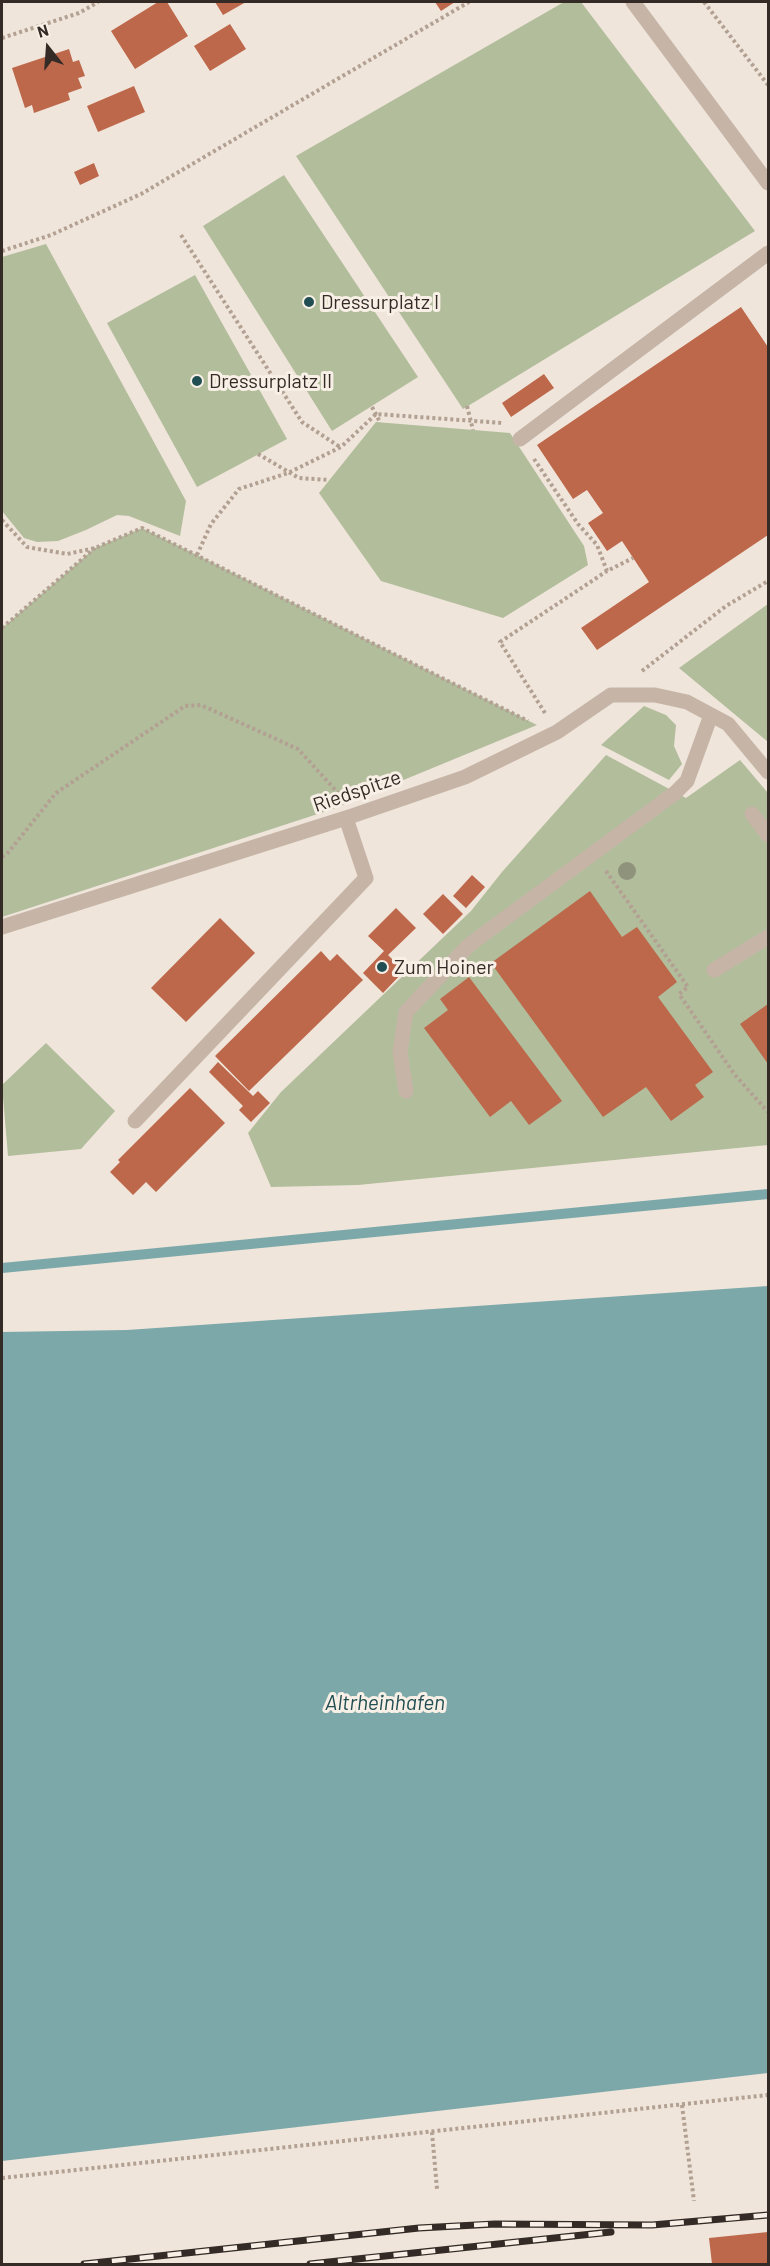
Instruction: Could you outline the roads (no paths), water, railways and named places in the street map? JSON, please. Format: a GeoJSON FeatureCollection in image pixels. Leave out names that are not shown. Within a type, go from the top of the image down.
{"type":"FeatureCollection","features":[{"type":"Feature","properties":{"kind":"street"},"geometry":{"type":"LineString","coordinates":[[633,2],[768,183]]}},
{"type":"Feature","properties":{"kind":"street"},"geometry":{"type":"LineString","coordinates":[[520,439],[768,253]]}},
{"type":"Feature","properties":{"kind":"street","name":"Riedspitze"},"geometry":{"type":"LineString","coordinates":[[2,927],[346,818],[465,777],[557,732],[611,695],[655,695],[687,702],[711,715]]}},
{"type":"Feature","properties":{"kind":"street"},"geometry":{"type":"LineString","coordinates":[[406,1091],[400,1052],[406,1012],[469,945],[675,793],[687,781],[711,715],[728,724],[768,772]]}},
{"type":"Feature","properties":{"kind":"street"},"geometry":{"type":"LineString","coordinates":[[752,814],[768,834]]}},
{"type":"Feature","properties":{"kind":"street"},"geometry":{"type":"LineString","coordinates":[[135,1121],[366,878],[346,818]]}},
{"type":"Feature","properties":{"kind":"street"},"geometry":{"type":"LineString","coordinates":[[714,970],[768,937]]}},
{"type":"Feature","properties":{"kind":"water","name":"Altrheinhafen"},"geometry":{"type":"Polygon","coordinates":[[[768,1286],[768,2073],[2,2161],[2,1332],[127,1330],[768,1286]]]}},
{"type":"Feature","properties":{"kind":"waterway"},"geometry":{"type":"LineString","coordinates":[[2,1268],[768,1194]]}},
{"type":"Feature","properties":{"kind":"railway"},"geometry":{"type":"LineString","coordinates":[[84,2264],[419,2228],[495,2224],[652,2225],[768,2215]]}},
{"type":"Feature","properties":{"kind":"railway"},"geometry":{"type":"LineString","coordinates":[[310,2264],[611,2232]]}},
{"type":"Feature","properties":{"kind":"place","name":"Dressurplatz I"},"geometry":{"type":"Point","coordinates":[309,302]}},
{"type":"Feature","properties":{"kind":"place","name":"Dressurplatz II"},"geometry":{"type":"Point","coordinates":[197,381]}},
{"type":"Feature","properties":{"kind":"place","name":"Zum Hoiner"},"geometry":{"type":"Point","coordinates":[382,967]}}]}
